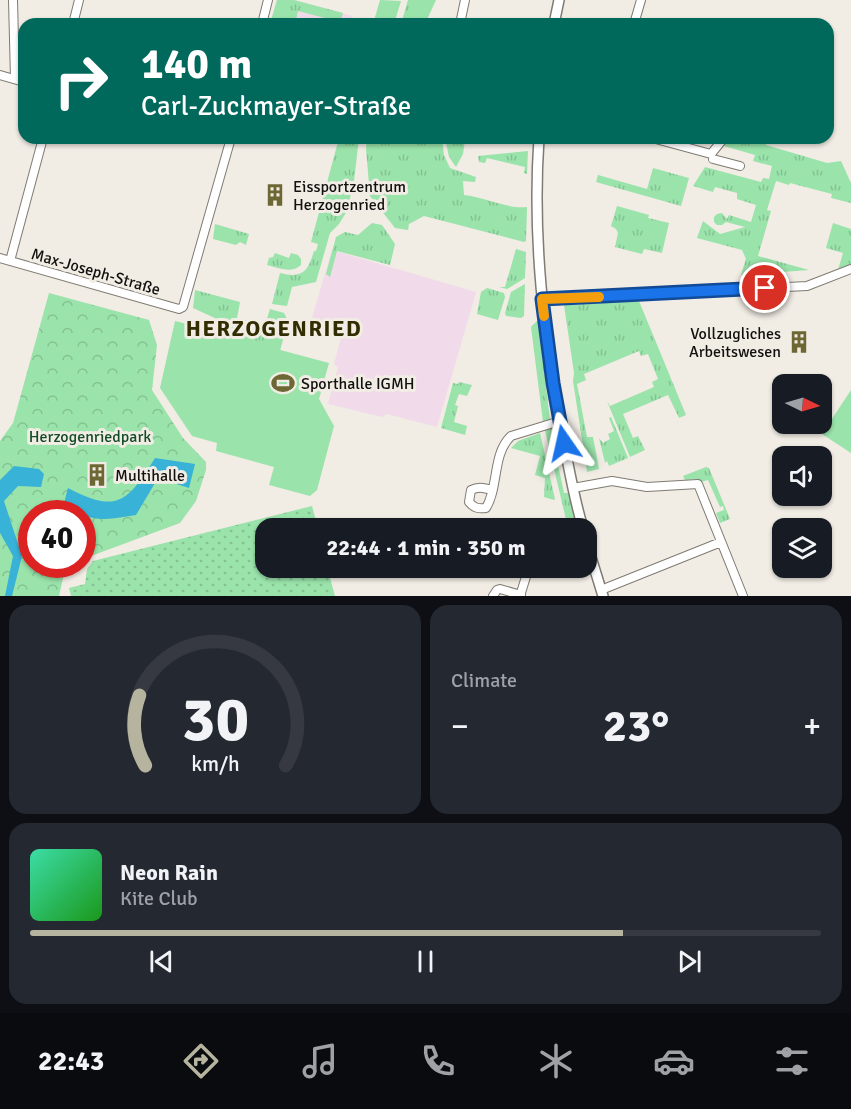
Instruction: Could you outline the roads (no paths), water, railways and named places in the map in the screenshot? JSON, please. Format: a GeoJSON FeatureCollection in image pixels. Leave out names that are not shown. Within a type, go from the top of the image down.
{"type":"FeatureCollection","features":[{"type":"Feature","properties":{"kind":"street"},"geometry":{"type":"LineString","coordinates":[[13,0],[15,79]]}},
{"type":"Feature","properties":{"kind":"street"},"geometry":{"type":"LineString","coordinates":[[74,18],[79,0]]}},
{"type":"Feature","properties":{"kind":"street"},"geometry":{"type":"LineString","coordinates":[[264,18],[268,0]]}},
{"type":"Feature","properties":{"kind":"street"},"geometry":{"type":"LineString","coordinates":[[461,18],[465,0]]}},
{"type":"Feature","properties":{"kind":"street"},"geometry":{"type":"LineString","coordinates":[[555,18],[559,0]]}},
{"type":"Feature","properties":{"kind":"street"},"geometry":{"type":"LineString","coordinates":[[636,18],[641,0]]}},
{"type":"Feature","properties":{"kind":"street"},"geometry":{"type":"LineString","coordinates":[[0,75],[18,80]]}},
{"type":"Feature","properties":{"kind":"street"},"geometry":{"type":"LineString","coordinates":[[10,261],[41,144]]}},
{"type":"Feature","properties":{"kind":"street","name":"Max-Joseph-Straße"},"geometry":{"type":"LineString","coordinates":[[0,258],[179,309],[183,307],[229,144]]}},
{"type":"Feature","properties":{"kind":"street"},"geometry":{"type":"LineString","coordinates":[[539,144],[538,247],[542,299],[560,421],[580,518]]}},
{"type":"Feature","properties":{"kind":"street"},"geometry":{"type":"LineString","coordinates":[[671,144],[740,166]]}},
{"type":"Feature","properties":{"kind":"street"},"geometry":{"type":"LineString","coordinates":[[712,157],[720,144]]}},
{"type":"Feature","properties":{"kind":"street"},"geometry":{"type":"LineString","coordinates":[[542,299],[807,286],[851,269]]}},
{"type":"Feature","properties":{"kind":"street"},"geometry":{"type":"LineString","coordinates":[[492,490],[506,440],[525,430],[560,421]]}},
{"type":"Feature","properties":{"kind":"street"},"geometry":{"type":"LineString","coordinates":[[573,489],[602,482],[647,487],[698,484],[743,596]]}},
{"type":"Feature","properties":{"kind":"street"},"geometry":{"type":"LineString","coordinates":[[597,577],[602,593],[721,542]]}},
{"type":"Feature","properties":{"kind":"street"},"geometry":{"type":"LineString","coordinates":[[493,596],[496,590],[500,589],[520,596],[526,578]]}},
{"type":"Feature","properties":{"kind":"water"},"geometry":{"type":"Polygon","coordinates":[[[155,458],[195,464],[189,488],[158,478],[136,515],[109,519],[96,518],[96,500],[65,500],[68,488],[98,500],[110,502],[120,499],[129,494],[155,458]]]}},
{"type":"Feature","properties":{"kind":"water"},"geometry":{"type":"Polygon","coordinates":[[[14,466],[39,469],[44,474],[41,487],[18,486],[4,501],[18,544],[18,572],[12,596],[5,596],[13,556],[0,533],[0,480],[14,466]]]}},
{"type":"Feature","properties":{"kind":"place","name":"Eissportzentrum Herzogenried"},"geometry":{"type":"Point","coordinates":[275,195]}},
{"type":"Feature","properties":{"kind":"place","name":"Vollzugliches Arbeitswesen"},"geometry":{"type":"Point","coordinates":[799,342]}},
{"type":"Feature","properties":{"kind":"place","name":"Sporthalle IGMH"},"geometry":{"type":"Point","coordinates":[283,383]}},
{"type":"Feature","properties":{"kind":"place","name":"Multihalle"},"geometry":{"type":"Point","coordinates":[97,475]}},
{"type":"Feature","properties":{"kind":"district","name":"HERZOGENRIED"},"geometry":{"type":"Point","coordinates":[274,328]}},
{"type":"Feature","properties":{"kind":"park label","name":"Herzogenriedpark"},"geometry":{"type":"Point","coordinates":[90,436]}}]}
